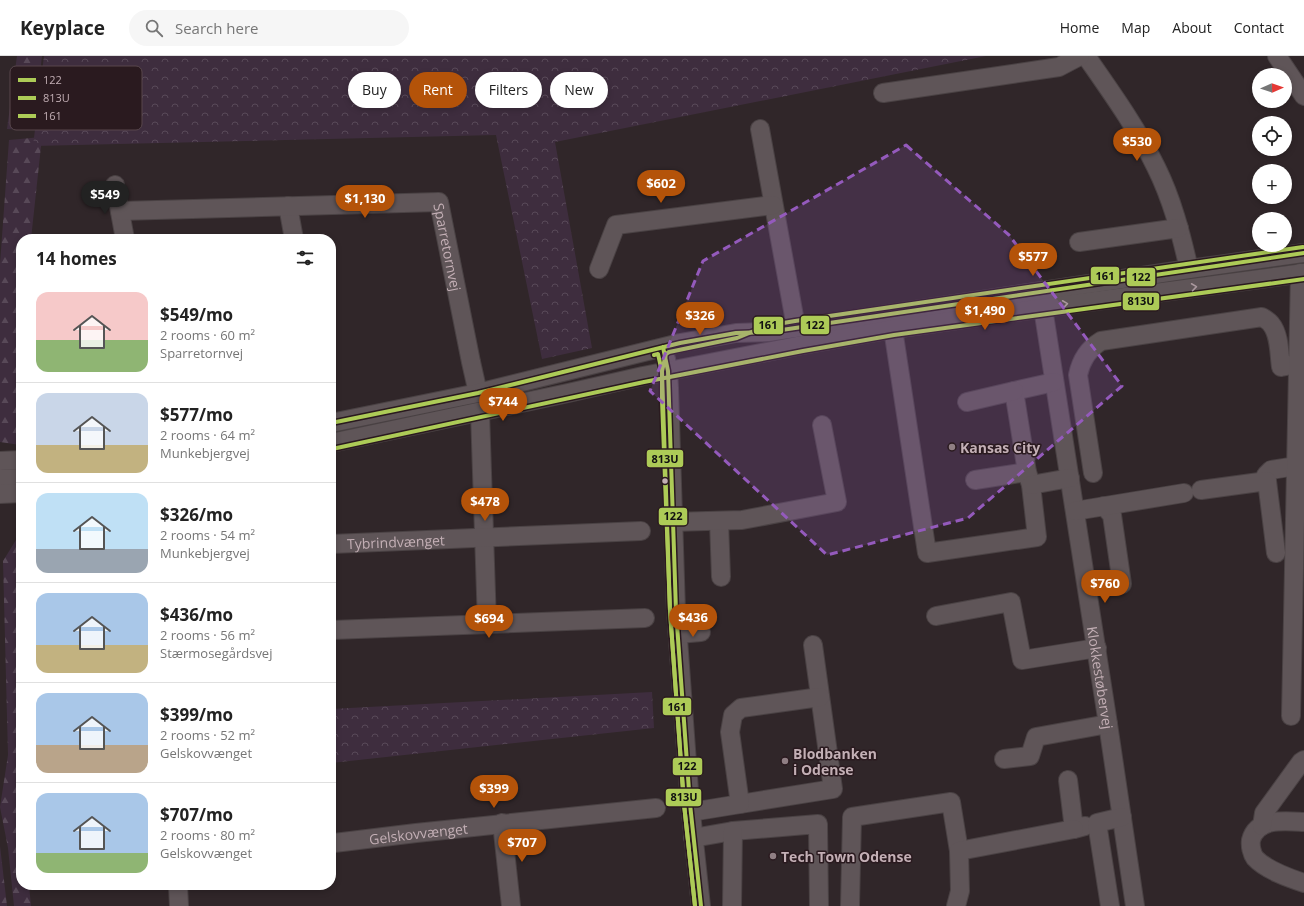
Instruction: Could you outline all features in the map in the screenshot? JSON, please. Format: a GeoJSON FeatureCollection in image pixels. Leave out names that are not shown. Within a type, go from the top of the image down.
{"type":"FeatureCollection","features":[{"type":"Feature","properties":{"kind":"street"},"geometry":{"type":"LineString","coordinates":[[883,93],[1059,67],[1080,56]]}},
{"type":"Feature","properties":{"kind":"street"},"geometry":{"type":"LineString","coordinates":[[1086,56],[1134,127],[1157,167],[1179,228],[1189,269]]}},
{"type":"Feature","properties":{"kind":"street"},"geometry":{"type":"LineString","coordinates":[[1283,58],[1304,96]]}},
{"type":"Feature","properties":{"kind":"street"},"geometry":{"type":"LineString","coordinates":[[760,129],[796,327]]}},
{"type":"Feature","properties":{"kind":"street"},"geometry":{"type":"LineString","coordinates":[[115,185],[124,234]]}},
{"type":"Feature","properties":{"kind":"street","name":"Sparretornvej"},"geometry":{"type":"LineString","coordinates":[[120,211],[438,202],[478,393]]}},
{"type":"Feature","properties":{"kind":"street"},"geometry":{"type":"LineString","coordinates":[[598,269],[616,225],[773,204]]}},
{"type":"Feature","properties":{"kind":"street"},"geometry":{"type":"LineString","coordinates":[[288,206],[293,234]]}},
{"type":"Feature","properties":{"kind":"street"},"geometry":{"type":"LineString","coordinates":[[1079,242],[1179,228]]}},
{"type":"Feature","properties":{"kind":"street"},"geometry":{"type":"LineString","coordinates":[[336,422],[478,393],[663,347],[730,334],[768,332],[1304,253]]}},
{"type":"Feature","properties":{"kind":"street"},"geometry":{"type":"LineString","coordinates":[[336,442],[668,371],[893,329],[1302,273],[1298,364],[1291,716]]}},
{"type":"Feature","properties":{"kind":"street","name":"Klokkestøbervej"},"geometry":{"type":"LineString","coordinates":[[1043,308],[1097,648],[1135,906]]}},
{"type":"Feature","properties":{"kind":"street"},"geometry":{"type":"LineString","coordinates":[[1093,473],[1078,375],[1084,356],[1096,344],[1262,317],[1274,328],[1282,367],[1298,364]]}},
{"type":"Feature","properties":{"kind":"street"},"geometry":{"type":"LineString","coordinates":[[893,329],[927,553],[1037,537],[1029,478],[1014,391]]}},
{"type":"Feature","properties":{"kind":"street"},"geometry":{"type":"LineString","coordinates":[[668,371],[670,358],[739,344],[768,332]]}},
{"type":"Feature","properties":{"kind":"street"},"geometry":{"type":"LineString","coordinates":[[663,347],[668,371],[672,522],[678,634],[693,838],[701,906]]}},
{"type":"Feature","properties":{"kind":"street"},"geometry":{"type":"LineString","coordinates":[[967,402],[1054,382]]}},
{"type":"Feature","properties":{"kind":"street"},"geometry":{"type":"LineString","coordinates":[[1059,414],[1083,410]]}},
{"type":"Feature","properties":{"kind":"street"},"geometry":{"type":"LineString","coordinates":[[480,412],[487,624]]}},
{"type":"Feature","properties":{"kind":"street"},"geometry":{"type":"LineString","coordinates":[[672,522],[742,520],[837,502],[822,425]]}},
{"type":"Feature","properties":{"kind":"street"},"geometry":{"type":"LineString","coordinates":[[0,461],[16,460]]}},
{"type":"Feature","properties":{"kind":"street"},"geometry":{"type":"LineString","coordinates":[[1276,553],[1266,475],[1271,470],[1296,466]]}},
{"type":"Feature","properties":{"kind":"street"},"geometry":{"type":"LineString","coordinates":[[0,479],[16,478]]}},
{"type":"Feature","properties":{"kind":"street"},"geometry":{"type":"LineString","coordinates":[[975,480],[1070,478]]}},
{"type":"Feature","properties":{"kind":"street"},"geometry":{"type":"LineString","coordinates":[[1201,490],[1267,481]]}},
{"type":"Feature","properties":{"kind":"street"},"geometry":{"type":"LineString","coordinates":[[0,494],[16,493]]}},
{"type":"Feature","properties":{"kind":"street"},"geometry":{"type":"LineString","coordinates":[[1075,511],[1184,493]]}},
{"type":"Feature","properties":{"kind":"street"},"geometry":{"type":"LineString","coordinates":[[1104,506],[1112,515],[1122,584]]}},
{"type":"Feature","properties":{"kind":"street"},"geometry":{"type":"LineString","coordinates":[[719,521],[721,577]]}},
{"type":"Feature","properties":{"kind":"street","name":"Tybrindvænget"},"geometry":{"type":"LineString","coordinates":[[336,544],[641,530]]}},
{"type":"Feature","properties":{"kind":"street"},"geometry":{"type":"LineString","coordinates":[[936,616],[1012,602],[1022,660],[1097,648]]}},
{"type":"Feature","properties":{"kind":"street"},"geometry":{"type":"LineString","coordinates":[[336,630],[645,618]]}},
{"type":"Feature","properties":{"kind":"street"},"geometry":{"type":"LineString","coordinates":[[678,634],[701,632]]}},
{"type":"Feature","properties":{"kind":"street"},"geometry":{"type":"LineString","coordinates":[[691,812],[832,789],[813,645]]}},
{"type":"Feature","properties":{"kind":"street"},"geometry":{"type":"LineString","coordinates":[[740,804],[730,732],[733,715],[741,708],[820,696]]}},
{"type":"Feature","properties":{"kind":"street"},"geometry":{"type":"LineString","coordinates":[[1004,760],[1030,756],[1036,737],[1108,724]]}},
{"type":"Feature","properties":{"kind":"street"},"geometry":{"type":"LineString","coordinates":[[1262,826],[1264,813],[1304,760]]}},
{"type":"Feature","properties":{"kind":"street"},"geometry":{"type":"LineString","coordinates":[[1068,780],[1074,829]]}},
{"type":"Feature","properties":{"kind":"street"},"geometry":{"type":"LineString","coordinates":[[850,906],[852,817],[951,802],[959,851],[960,891],[956,906]]}},
{"type":"Feature","properties":{"kind":"street","name":"Gelskovvænget"},"geometry":{"type":"LineString","coordinates":[[336,843],[656,808]]}},
{"type":"Feature","properties":{"kind":"street"},"geometry":{"type":"LineString","coordinates":[[959,851],[1074,829],[1122,817]]}},
{"type":"Feature","properties":{"kind":"street"},"geometry":{"type":"LineString","coordinates":[[1304,822],[1271,822],[1262,826],[1253,835],[1251,842],[1251,849],[1254,857],[1263,864],[1284,876],[1304,883]]}},
{"type":"Feature","properties":{"kind":"street"},"geometry":{"type":"LineString","coordinates":[[1098,823],[1110,906]]}},
{"type":"Feature","properties":{"kind":"street"},"geometry":{"type":"LineString","coordinates":[[502,824],[511,906]]}},
{"type":"Feature","properties":{"kind":"street"},"geometry":{"type":"LineString","coordinates":[[693,838],[733,831],[818,824],[819,906]]}},
{"type":"Feature","properties":{"kind":"street"},"geometry":{"type":"LineString","coordinates":[[732,906],[733,831]]}},
{"type":"Feature","properties":{"kind":"street"},"geometry":{"type":"LineString","coordinates":[[178,890],[179,906]]}},
{"type":"Feature","properties":{"kind":"highlighted area"},"geometry":{"type":"Polygon","coordinates":[[[906,145],[1009,235],[1122,386],[968,518],[827,555],[650,391],[703,261],[906,145]]]}},
{"type":"Feature","properties":{"kind":"green space"},"geometry":{"type":"Polygon","coordinates":[[[17,56],[42,56],[41,66],[16,66],[17,56]]]}},
{"type":"Feature","properties":{"kind":"green space"},"geometry":{"type":"Polygon","coordinates":[[[44,56],[986,56],[555,142],[592,348],[542,359],[496,135],[33,146],[35,130],[142,130],[142,66],[43,66],[44,56]]]}},
{"type":"Feature","properties":{"kind":"green space"},"geometry":{"type":"Polygon","coordinates":[[[10,107],[10,129],[7,129],[10,107]]]}},
{"type":"Feature","properties":{"kind":"green space"},"geometry":{"type":"Polygon","coordinates":[[[42,137],[32,234],[16,234],[16,444],[0,442],[0,264],[9,140],[42,137]]]}},
{"type":"Feature","properties":{"kind":"green space"},"geometry":{"type":"Polygon","coordinates":[[[16,540],[16,890],[29,890],[31,906],[14,906],[8,848],[0,807],[8,755],[3,561],[16,540]]]}},
{"type":"Feature","properties":{"kind":"green space"},"geometry":{"type":"Polygon","coordinates":[[[652,692],[654,728],[336,762],[336,709],[652,692]]]}},
{"type":"Feature","properties":{"kind":"green space"},"geometry":{"type":"Polygon","coordinates":[[[0,846],[7,906],[0,906],[0,846]]]}},
{"type":"Feature","properties":{"kind":"transit line","name":"161"},"geometry":{"type":"LineString","coordinates":[[695,906],[684,804],[670,611],[662,400],[662,371],[666,354],[669,352],[737,338],[766,326],[795,321],[1303,247]]}},
{"type":"Feature","properties":{"kind":"transit line","name":"122"},"geometry":{"type":"LineString","coordinates":[[336,422],[478,393],[680,343],[736,333],[768,332],[1304,253]]}},
{"type":"Feature","properties":{"kind":"transit line","name":"813U"},"geometry":{"type":"LineString","coordinates":[[336,448],[644,382],[894,335],[1304,279]]}},
{"type":"Feature","properties":{"kind":"transit line","name":"122"},"geometry":{"type":"LineString","coordinates":[[663,347],[668,371],[676,611],[690,804],[701,906]]}},
{"type":"Feature","properties":{"kind":"transit line","name":"813U"},"geometry":{"type":"LineString","coordinates":[[654,355],[658,354],[662,372],[670,611],[684,804],[695,906]]}},
{"type":"Feature","properties":{"kind":"place","name":"Kansas City"},"geometry":{"type":"Point","coordinates":[952,447]}},
{"type":"Feature","properties":{"kind":"place","name":"Blodbanken i Odense"},"geometry":{"type":"Point","coordinates":[785,761]}},
{"type":"Feature","properties":{"kind":"place","name":"Tech Town Odense"},"geometry":{"type":"Point","coordinates":[773,856]}}]}
